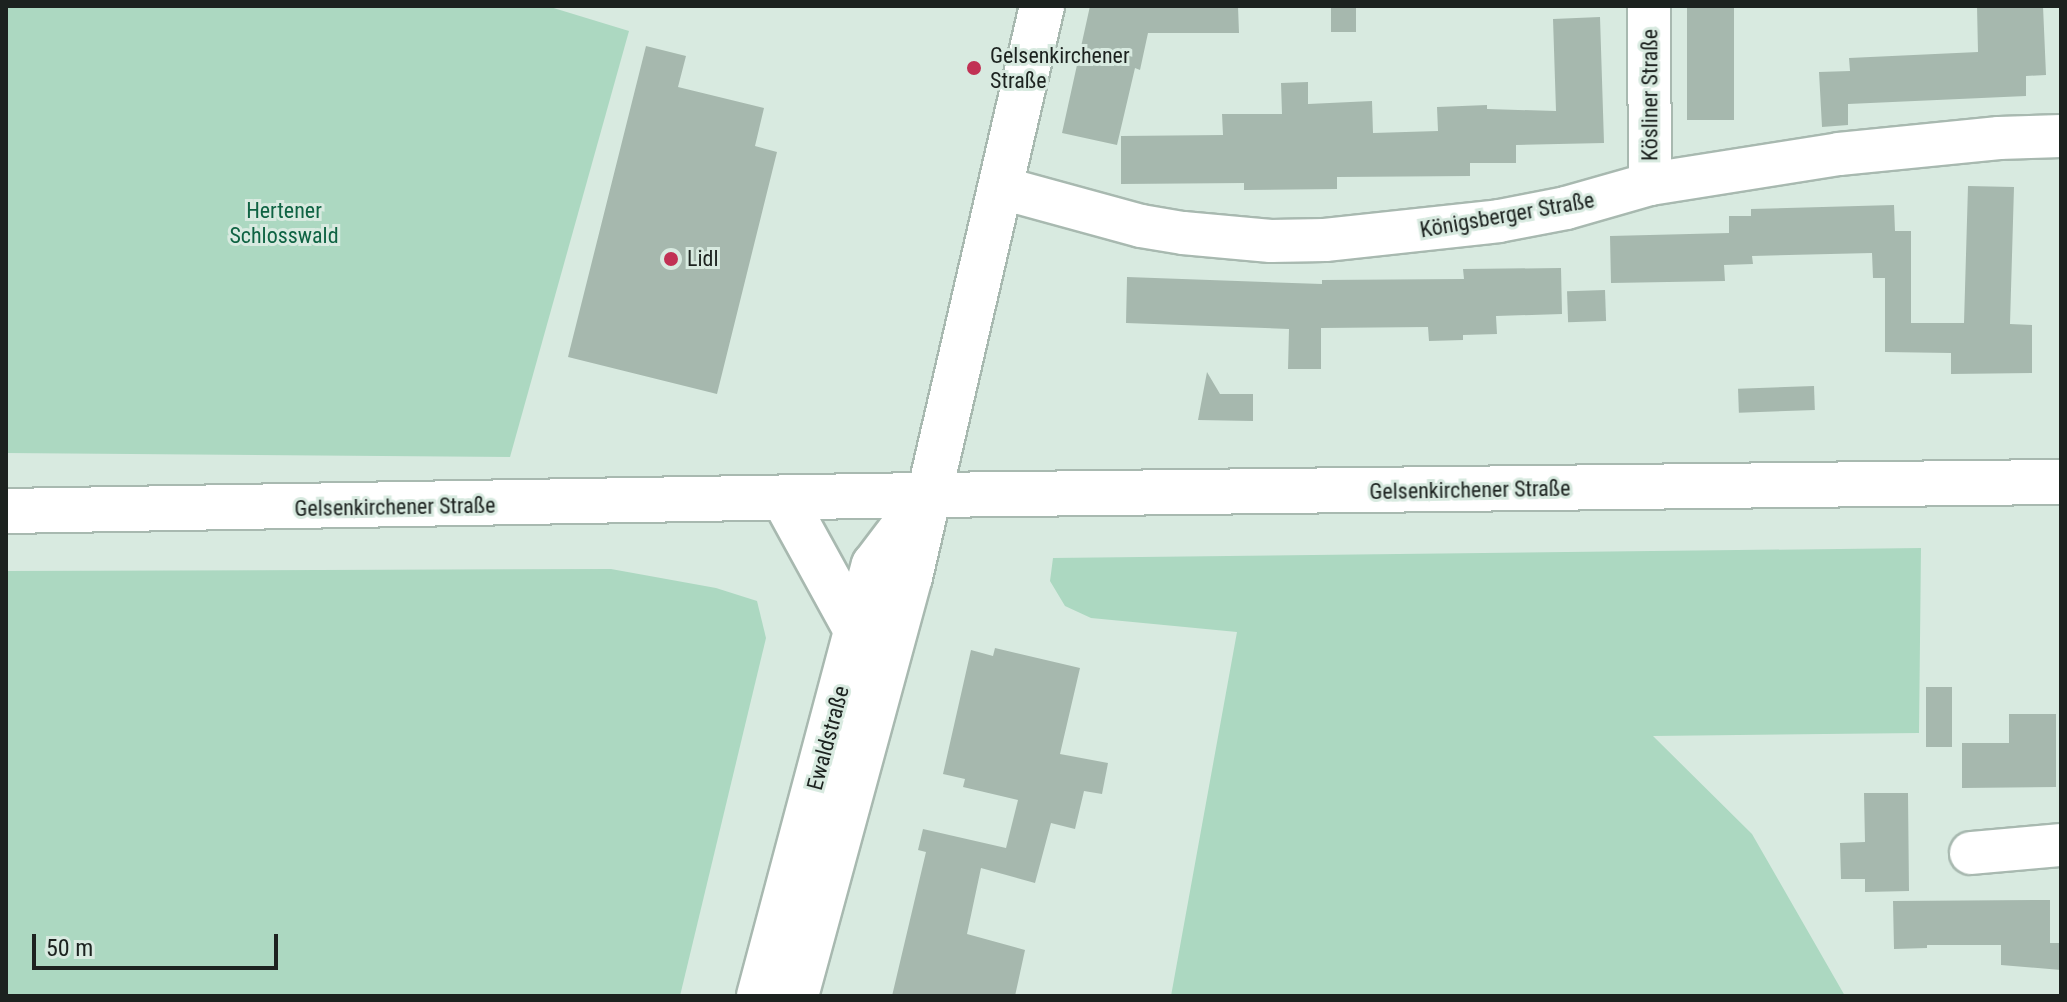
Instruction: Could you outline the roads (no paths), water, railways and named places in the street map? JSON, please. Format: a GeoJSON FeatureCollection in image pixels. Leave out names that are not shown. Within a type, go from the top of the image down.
{"type":"FeatureCollection","features":[{"type":"Feature","properties":{"kind":"main road","name":"Ewaldstraße"},"geometry":{"type":"LineString","coordinates":[[796,996],[910,577],[1042,6]]}},
{"type":"Feature","properties":{"kind":"main road","name":"Gelsenkirchener Straße"},"geometry":{"type":"LineString","coordinates":[[6,511],[927,495],[2061,482]]}},
{"type":"Feature","properties":{"kind":"main road","name":"Ewaldstraße"},"geometry":{"type":"LineString","coordinates":[[759,996],[874,565],[927,495]]}},
{"type":"Feature","properties":{"kind":"main road"},"geometry":{"type":"LineString","coordinates":[[784,499],[856,630]]}},
{"type":"Feature","properties":{"kind":"street","name":"Kösliner Straße"},"geometry":{"type":"LineString","coordinates":[[1649,6],[1650,184]]}},
{"type":"Feature","properties":{"kind":"street","name":"Königsberger Straße"},"geometry":{"type":"LineString","coordinates":[[1002,188],[1141,226],[1216,238],[1271,241],[1378,236],[1499,221],[1566,208],[1650,184],[1839,154],[1999,138],[2061,136]]}},
{"type":"Feature","properties":{"kind":"street"},"geometry":{"type":"LineString","coordinates":[[1971,853],[2061,845]]}},
{"type":"Feature","properties":{"kind":"place","name":"Gelsenkirchener Straße"},"geometry":{"type":"Point","coordinates":[974,68]}},
{"type":"Feature","properties":{"kind":"place","name":"Lidl"},"geometry":{"type":"Point","coordinates":[671,259]}},
{"type":"Feature","properties":{"kind":"park label","name":"Hertener Schlosswald"},"geometry":{"type":"Point","coordinates":[284,222]}}]}
